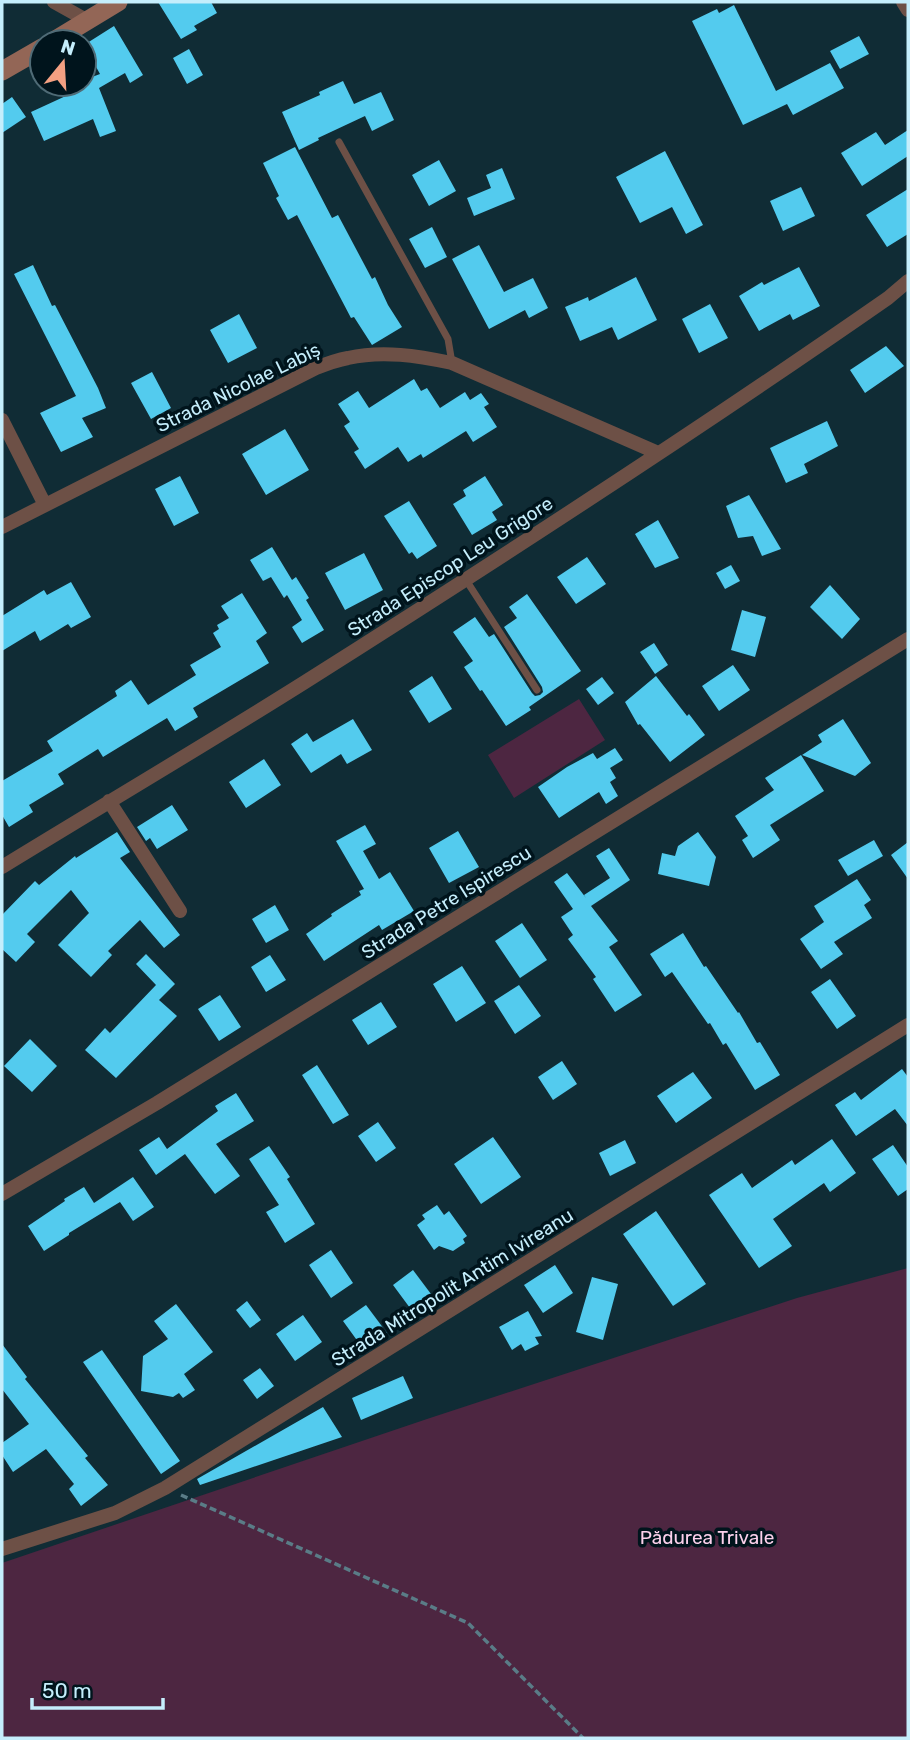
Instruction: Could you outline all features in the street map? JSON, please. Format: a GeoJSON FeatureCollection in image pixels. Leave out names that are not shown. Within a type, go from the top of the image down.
{"type":"FeatureCollection","features":[{"type":"Feature","properties":{"kind":"main road"},"geometry":{"type":"LineString","coordinates":[[76,28],[118,2]]}},
{"type":"Feature","properties":{"kind":"main road"},"geometry":{"type":"LineString","coordinates":[[2,71],[28,56]]}},
{"type":"Feature","properties":{"kind":"street"},"geometry":{"type":"LineString","coordinates":[[54,2],[88,21]]}},
{"type":"Feature","properties":{"kind":"street"},"geometry":{"type":"LineString","coordinates":[[903,2],[908,10]]}},
{"type":"Feature","properties":{"kind":"street","name":"Strada Episcop Leu Grigore"},"geometry":{"type":"LineString","coordinates":[[2,867],[303,683],[465,579],[778,374],[888,298],[908,281]]}},
{"type":"Feature","properties":{"kind":"street","name":"Strada Nicolae Labiș"},"geometry":{"type":"LineString","coordinates":[[2,527],[316,368],[347,358],[374,354],[417,355],[452,363],[658,453]]}},
{"type":"Feature","properties":{"kind":"street"},"geometry":{"type":"LineString","coordinates":[[2,420],[45,505]]}},
{"type":"Feature","properties":{"kind":"street","name":"Strada Petre Ispirescu"},"geometry":{"type":"LineString","coordinates":[[2,1194],[168,1096],[908,639]]}},
{"type":"Feature","properties":{"kind":"street"},"geometry":{"type":"LineString","coordinates":[[110,801],[180,911]]}},
{"type":"Feature","properties":{"kind":"street","name":"Strada Mitropolit Antim Ivireanu"},"geometry":{"type":"LineString","coordinates":[[2,1549],[115,1513],[166,1488],[908,1025]]}},
{"type":"Feature","properties":{"kind":"lane"},"geometry":{"type":"LineString","coordinates":[[339,142],[448,338],[452,363]]}},
{"type":"Feature","properties":{"kind":"lane"},"geometry":{"type":"LineString","coordinates":[[465,579],[537,690]]}},
{"type":"Feature","properties":{"kind":"path"},"geometry":{"type":"LineString","coordinates":[[166,1488],[468,1623],[583,1738]]}},
{"type":"Feature","properties":{"kind":"green space"},"geometry":{"type":"Polygon","coordinates":[[[579,699],[605,740],[514,798],[488,755],[579,699]]]}},
{"type":"Feature","properties":{"kind":"green space","name":"Pădurea Trivale"},"geometry":{"type":"Polygon","coordinates":[[[908,1268],[908,1738],[2,1738],[2,1563],[427,1419],[797,1298],[908,1268]]]}},
{"type":"Feature","properties":{"kind":"building"},"geometry":{"type":"Polygon","coordinates":[[[158,2],[211,2],[217,13],[194,26],[197,30],[181,39],[158,2]]]}},
{"type":"Feature","properties":{"kind":"building"},"geometry":{"type":"Polygon","coordinates":[[[734,5],[776,91],[830,63],[844,88],[793,115],[787,104],[743,125],[692,21],[717,9],[719,13],[734,5]]]}},
{"type":"Feature","properties":{"kind":"building"},"geometry":{"type":"Polygon","coordinates":[[[114,26],[143,75],[130,83],[125,73],[99,88],[116,131],[100,137],[93,119],[44,141],[31,112],[61,98],[98,98],[98,36],[114,26]]]}},
{"type":"Feature","properties":{"kind":"building"},"geometry":{"type":"Polygon","coordinates":[[[859,36],[869,54],[840,69],[830,51],[859,36]]]}},
{"type":"Feature","properties":{"kind":"building"},"geometry":{"type":"Polygon","coordinates":[[[189,49],[203,75],[187,84],[173,58],[189,49]]]}},
{"type":"Feature","properties":{"kind":"building"},"geometry":{"type":"Polygon","coordinates":[[[343,81],[354,104],[381,92],[394,120],[372,131],[365,116],[299,150],[282,112],[343,81]]]}},
{"type":"Feature","properties":{"kind":"building"},"geometry":{"type":"Polygon","coordinates":[[[12,97],[26,117],[2,133],[2,104],[12,97]]]}},
{"type":"Feature","properties":{"kind":"building"},"geometry":{"type":"Polygon","coordinates":[[[908,130],[908,156],[862,186],[841,153],[876,132],[885,145],[908,130]]]}},
{"type":"Feature","properties":{"kind":"building"},"geometry":{"type":"Polygon","coordinates":[[[295,147],[332,218],[338,215],[372,279],[375,277],[402,327],[372,345],[354,317],[351,318],[297,215],[288,220],[276,198],[279,196],[263,163],[295,147]]]}},
{"type":"Feature","properties":{"kind":"building"},"geometry":{"type":"Polygon","coordinates":[[[665,151],[703,225],[686,234],[672,207],[640,223],[616,177],[665,151]]]}},
{"type":"Feature","properties":{"kind":"building"},"geometry":{"type":"Polygon","coordinates":[[[439,160],[456,191],[429,206],[412,175],[439,160]]]}},
{"type":"Feature","properties":{"kind":"building"},"geometry":{"type":"Polygon","coordinates":[[[502,168],[515,199],[474,216],[467,198],[491,188],[486,175],[502,168]]]}},
{"type":"Feature","properties":{"kind":"building"},"geometry":{"type":"Polygon","coordinates":[[[801,187],[815,216],[783,231],[770,201],[801,187]]]}},
{"type":"Feature","properties":{"kind":"building"},"geometry":{"type":"Polygon","coordinates":[[[908,189],[908,234],[887,247],[866,215],[908,189]]]}},
{"type":"Feature","properties":{"kind":"building"},"geometry":{"type":"Polygon","coordinates":[[[432,227],[447,257],[425,268],[409,239],[432,227]]]}},
{"type":"Feature","properties":{"kind":"building"},"geometry":{"type":"Polygon","coordinates":[[[479,245],[504,292],[533,278],[548,308],[529,318],[525,310],[489,329],[452,259],[479,245]]]}},
{"type":"Feature","properties":{"kind":"building"},"geometry":{"type":"Polygon","coordinates":[[[33,265],[106,408],[82,418],[93,437],[61,452],[40,413],[76,396],[14,274],[33,265]]]}},
{"type":"Feature","properties":{"kind":"building"},"geometry":{"type":"Polygon","coordinates":[[[799,267],[820,306],[793,320],[790,314],[759,331],[739,296],[762,282],[764,285],[799,267]]]}},
{"type":"Feature","properties":{"kind":"building"},"geometry":{"type":"Polygon","coordinates":[[[636,277],[657,320],[618,340],[612,327],[580,341],[565,307],[588,297],[589,301],[636,277]]]}},
{"type":"Feature","properties":{"kind":"building"},"geometry":{"type":"Polygon","coordinates":[[[710,304],[728,338],[699,353],[682,319],[710,304]]]}},
{"type":"Feature","properties":{"kind":"building"},"geometry":{"type":"Polygon","coordinates":[[[239,314],[257,348],[228,363],[210,330],[239,314]]]}},
{"type":"Feature","properties":{"kind":"building"},"geometry":{"type":"Polygon","coordinates":[[[886,346],[904,366],[865,393],[850,370],[886,346]]]}},
{"type":"Feature","properties":{"kind":"building"},"geometry":{"type":"Polygon","coordinates":[[[152,372],[171,408],[151,419],[131,383],[152,372]]]}},
{"type":"Feature","properties":{"kind":"building"},"geometry":{"type":"Polygon","coordinates":[[[414,379],[421,391],[427,388],[440,408],[465,392],[470,400],[481,393],[489,404],[484,407],[497,427],[473,442],[466,431],[423,458],[421,454],[408,462],[398,447],[365,469],[354,452],[359,449],[344,426],[350,422],[338,404],[358,391],[369,408],[414,379]]]}},
{"type":"Feature","properties":{"kind":"building"},"geometry":{"type":"Polygon","coordinates":[[[827,421],[838,446],[804,464],[808,473],[786,483],[770,448],[827,421]]]}},
{"type":"Feature","properties":{"kind":"building"},"geometry":{"type":"Polygon","coordinates":[[[285,429],[309,470],[266,495],[242,454],[285,429]]]}},
{"type":"Feature","properties":{"kind":"building"},"geometry":{"type":"Polygon","coordinates":[[[180,476],[199,513],[174,526],[155,489],[180,476]]]}},
{"type":"Feature","properties":{"kind":"building"},"geometry":{"type":"Polygon","coordinates":[[[485,476],[503,505],[492,512],[497,520],[472,535],[453,504],[466,496],[463,490],[485,476]]]}},
{"type":"Feature","properties":{"kind":"building"},"geometry":{"type":"Polygon","coordinates":[[[749,495],[781,549],[762,556],[753,536],[738,538],[726,506],[749,495]]]}},
{"type":"Feature","properties":{"kind":"building"},"geometry":{"type":"Polygon","coordinates":[[[409,501],[437,546],[417,559],[412,552],[409,554],[384,516],[409,501]]]}},
{"type":"Feature","properties":{"kind":"building"},"geometry":{"type":"Polygon","coordinates":[[[658,520],[679,558],[655,568],[635,534],[658,520]]]}},
{"type":"Feature","properties":{"kind":"building"},"geometry":{"type":"Polygon","coordinates":[[[272,547],[292,580],[296,577],[324,630],[302,643],[292,627],[302,620],[287,595],[284,598],[271,577],[263,581],[250,560],[272,547]]]}},
{"type":"Feature","properties":{"kind":"building"},"geometry":{"type":"Polygon","coordinates":[[[364,553],[383,590],[345,610],[325,573],[364,553]]]}},
{"type":"Feature","properties":{"kind":"building"},"geometry":{"type":"Polygon","coordinates":[[[587,557],[606,584],[576,604],[557,577],[587,557]]]}},
{"type":"Feature","properties":{"kind":"building"},"geometry":{"type":"Polygon","coordinates":[[[731,565],[740,581],[725,589],[716,573],[731,565]]]}},
{"type":"Feature","properties":{"kind":"building"},"geometry":{"type":"Polygon","coordinates":[[[71,582],[91,617],[71,628],[68,624],[40,641],[35,631],[2,651],[2,616],[44,590],[47,595],[71,582]]]}},
{"type":"Feature","properties":{"kind":"building"},"geometry":{"type":"Polygon","coordinates":[[[830,585],[860,619],[842,639],[810,607],[830,585]]]}},
{"type":"Feature","properties":{"kind":"building"},"geometry":{"type":"Polygon","coordinates":[[[242,593],[267,633],[256,641],[269,663],[193,708],[198,717],[175,731],[167,718],[103,757],[98,749],[58,774],[64,784],[29,805],[33,812],[9,827],[2,815],[2,781],[53,751],[47,741],[117,696],[115,691],[131,680],[148,705],[196,675],[190,665],[221,647],[213,633],[219,629],[217,625],[229,618],[221,606],[242,593]]]}},
{"type":"Feature","properties":{"kind":"building"},"geometry":{"type":"Polygon","coordinates":[[[527,594],[581,671],[506,726],[464,667],[473,661],[453,632],[475,617],[489,637],[494,634],[532,693],[535,696],[540,695],[543,692],[542,687],[504,627],[517,618],[509,607],[527,594]]]}},
{"type":"Feature","properties":{"kind":"building"},"geometry":{"type":"Polygon","coordinates":[[[742,610],[766,617],[755,657],[731,650],[742,610]]]}},
{"type":"Feature","properties":{"kind":"building"},"geometry":{"type":"Polygon","coordinates":[[[654,643],[668,665],[655,674],[640,652],[654,643]]]}},
{"type":"Feature","properties":{"kind":"building"},"geometry":{"type":"Polygon","coordinates":[[[733,665],[750,690],[719,711],[702,686],[733,665]]]}},
{"type":"Feature","properties":{"kind":"building"},"geometry":{"type":"Polygon","coordinates":[[[432,676],[452,709],[429,723],[409,691],[432,676]]]}},
{"type":"Feature","properties":{"kind":"building"},"geometry":{"type":"Polygon","coordinates":[[[656,676],[705,735],[670,762],[640,724],[638,725],[625,702],[656,676]]]}},
{"type":"Feature","properties":{"kind":"building"},"geometry":{"type":"Polygon","coordinates":[[[602,677],[614,693],[598,705],[586,689],[602,677]]]}},
{"type":"Feature","properties":{"kind":"building"},"geometry":{"type":"Polygon","coordinates":[[[353,719],[372,750],[347,764],[341,754],[311,773],[291,744],[307,733],[313,742],[353,719]]]}},
{"type":"Feature","properties":{"kind":"building"},"geometry":{"type":"Polygon","coordinates":[[[843,719],[871,763],[855,776],[802,755],[822,742],[818,735],[843,719]]]}},
{"type":"Feature","properties":{"kind":"building"},"geometry":{"type":"Polygon","coordinates":[[[615,748],[623,760],[610,768],[616,778],[610,782],[618,796],[606,804],[599,792],[559,818],[538,787],[593,753],[597,759],[615,748]]]}},
{"type":"Feature","properties":{"kind":"building"},"geometry":{"type":"Polygon","coordinates":[[[801,755],[824,791],[770,825],[780,840],[753,858],[742,840],[748,836],[735,816],[774,790],[765,778],[801,755]]]}},
{"type":"Feature","properties":{"kind":"building"},"geometry":{"type":"Polygon","coordinates":[[[264,759],[281,785],[246,808],[229,782],[264,759]]]}},
{"type":"Feature","properties":{"kind":"building"},"geometry":{"type":"Polygon","coordinates":[[[172,805],[188,830],[157,849],[150,838],[146,841],[137,827],[172,805]]]}},
{"type":"Feature","properties":{"kind":"building"},"geometry":{"type":"Polygon","coordinates":[[[365,825],[376,844],[363,851],[379,879],[390,872],[414,911],[382,930],[379,925],[324,961],[306,934],[361,895],[359,891],[364,889],[336,841],[365,825]]]}},
{"type":"Feature","properties":{"kind":"building"},"geometry":{"type":"Polygon","coordinates":[[[458,831],[479,867],[449,883],[429,848],[458,831]]]}},
{"type":"Feature","properties":{"kind":"building"},"geometry":{"type":"Polygon","coordinates":[[[117,832],[130,852],[120,858],[180,935],[164,948],[140,920],[108,951],[112,955],[91,977],[58,945],[89,913],[71,890],[27,934],[35,942],[16,962],[2,949],[2,915],[35,881],[39,885],[75,856],[76,858],[117,832]]]}},
{"type":"Feature","properties":{"kind":"building"},"geometry":{"type":"Polygon","coordinates":[[[698,832],[716,857],[709,886],[658,874],[662,853],[675,856],[678,846],[698,832]]]}},
{"type":"Feature","properties":{"kind":"building"},"geometry":{"type":"Polygon","coordinates":[[[874,840],[883,856],[848,876],[838,860],[874,840]]]}},
{"type":"Feature","properties":{"kind":"building"},"geometry":{"type":"Polygon","coordinates":[[[908,842],[908,879],[891,855],[908,842]]]}},
{"type":"Feature","properties":{"kind":"building"},"geometry":{"type":"Polygon","coordinates":[[[609,848],[630,880],[591,906],[618,941],[609,947],[642,995],[615,1012],[593,979],[596,977],[568,939],[573,935],[561,917],[573,909],[554,882],[567,873],[586,898],[584,895],[610,878],[596,856],[609,848]]]}},
{"type":"Feature","properties":{"kind":"building"},"geometry":{"type":"Polygon","coordinates":[[[857,879],[871,900],[864,905],[872,918],[834,942],[843,954],[821,969],[800,939],[824,922],[814,906],[857,879]]]}},
{"type":"Feature","properties":{"kind":"building"},"geometry":{"type":"Polygon","coordinates":[[[275,905],[289,930],[266,943],[252,919],[275,905]]]}},
{"type":"Feature","properties":{"kind":"building"},"geometry":{"type":"Polygon","coordinates":[[[522,923],[547,960],[520,978],[495,941],[522,923]]]}},
{"type":"Feature","properties":{"kind":"building"},"geometry":{"type":"Polygon","coordinates":[[[683,933],[780,1075],[755,1090],[726,1043],[723,1045],[672,972],[665,977],[650,954],[683,933]]]}},
{"type":"Feature","properties":{"kind":"building"},"geometry":{"type":"Polygon","coordinates":[[[146,954],[175,984],[159,1000],[177,1016],[116,1078],[85,1050],[105,1028],[110,1033],[156,985],[136,964],[146,954]]]}},
{"type":"Feature","properties":{"kind":"building"},"geometry":{"type":"Polygon","coordinates":[[[270,955],[286,980],[266,992],[251,967],[270,955]]]}},
{"type":"Feature","properties":{"kind":"building"},"geometry":{"type":"Polygon","coordinates":[[[462,966],[486,1003],[456,1022],[433,984],[462,966]]]}},
{"type":"Feature","properties":{"kind":"building"},"geometry":{"type":"Polygon","coordinates":[[[830,979],[856,1016],[837,1029],[811,992],[830,979]]]}},
{"type":"Feature","properties":{"kind":"building"},"geometry":{"type":"Polygon","coordinates":[[[519,985],[541,1016],[515,1034],[494,1001],[519,985]]]}},
{"type":"Feature","properties":{"kind":"building"},"geometry":{"type":"Polygon","coordinates":[[[220,995],[241,1027],[219,1041],[198,1009],[220,995]]]}},
{"type":"Feature","properties":{"kind":"building"},"geometry":{"type":"Polygon","coordinates":[[[381,1002],[397,1027],[368,1045],[352,1020],[381,1002]]]}},
{"type":"Feature","properties":{"kind":"building"},"geometry":{"type":"Polygon","coordinates":[[[30,1039],[57,1066],[32,1092],[4,1066],[30,1039]]]}},
{"type":"Feature","properties":{"kind":"building"},"geometry":{"type":"Polygon","coordinates":[[[562,1061],[577,1084],[553,1100],[538,1077],[562,1061]]]}},
{"type":"Feature","properties":{"kind":"building"},"geometry":{"type":"Polygon","coordinates":[[[317,1065],[349,1115],[333,1124],[302,1075],[317,1065]]]}},
{"type":"Feature","properties":{"kind":"building"},"geometry":{"type":"Polygon","coordinates":[[[902,1069],[908,1077],[908,1126],[895,1109],[856,1136],[835,1105],[855,1092],[861,1100],[902,1069]]]}},
{"type":"Feature","properties":{"kind":"building"},"geometry":{"type":"Polygon","coordinates":[[[693,1072],[712,1098],[676,1123],[657,1096],[693,1072]]]}},
{"type":"Feature","properties":{"kind":"building"},"geometry":{"type":"Polygon","coordinates":[[[236,1093],[254,1121],[216,1144],[240,1176],[215,1194],[185,1154],[156,1175],[139,1150],[159,1137],[167,1149],[218,1111],[215,1106],[236,1093]]]}},
{"type":"Feature","properties":{"kind":"building"},"geometry":{"type":"Polygon","coordinates":[[[378,1122],[396,1148],[376,1162],[358,1136],[378,1122]]]}},
{"type":"Feature","properties":{"kind":"building"},"geometry":{"type":"Polygon","coordinates":[[[493,1137],[521,1177],[481,1204],[454,1164],[493,1137]]]}},
{"type":"Feature","properties":{"kind":"building"},"geometry":{"type":"Polygon","coordinates":[[[832,1139],[856,1173],[830,1192],[824,1183],[773,1219],[792,1246],[759,1268],[709,1195],[742,1173],[752,1188],[792,1160],[795,1165],[832,1139]]]}},
{"type":"Feature","properties":{"kind":"building"},"geometry":{"type":"Polygon","coordinates":[[[625,1140],[636,1163],[610,1176],[599,1153],[625,1140]]]}},
{"type":"Feature","properties":{"kind":"building"},"geometry":{"type":"Polygon","coordinates":[[[893,1145],[908,1167],[908,1189],[898,1196],[872,1159],[893,1145]]]}},
{"type":"Feature","properties":{"kind":"building"},"geometry":{"type":"Polygon","coordinates":[[[269,1146],[290,1177],[287,1179],[315,1224],[285,1243],[266,1212],[279,1205],[249,1159],[269,1146]]]}},
{"type":"Feature","properties":{"kind":"building"},"geometry":{"type":"Polygon","coordinates":[[[133,1177],[154,1207],[133,1221],[120,1202],[44,1251],[28,1226],[84,1187],[94,1203],[133,1177]]]}},
{"type":"Feature","properties":{"kind":"building"},"geometry":{"type":"Polygon","coordinates":[[[437,1205],[444,1215],[449,1211],[467,1236],[463,1239],[465,1243],[453,1251],[439,1246],[434,1250],[417,1225],[425,1219],[422,1215],[437,1205]]]}},
{"type":"Feature","properties":{"kind":"building"},"geometry":{"type":"Polygon","coordinates":[[[656,1211],[706,1284],[673,1306],[623,1234],[656,1211]]]}},
{"type":"Feature","properties":{"kind":"building"},"geometry":{"type":"Polygon","coordinates":[[[331,1250],[353,1283],[331,1298],[309,1265],[331,1250]]]}},
{"type":"Feature","properties":{"kind":"building"},"geometry":{"type":"Polygon","coordinates":[[[555,1265],[573,1293],[543,1313],[524,1285],[555,1265]]]}},
{"type":"Feature","properties":{"kind":"building"},"geometry":{"type":"Polygon","coordinates":[[[413,1270],[431,1294],[410,1308],[393,1285],[413,1270]]]}},
{"type":"Feature","properties":{"kind":"building"},"geometry":{"type":"Polygon","coordinates":[[[592,1277],[618,1284],[603,1340],[576,1332],[592,1277]]]}},
{"type":"Feature","properties":{"kind":"building"},"geometry":{"type":"Polygon","coordinates":[[[247,1301],[261,1320],[250,1328],[236,1310],[247,1301]]]}},
{"type":"Feature","properties":{"kind":"building"},"geometry":{"type":"Polygon","coordinates":[[[176,1304],[213,1352],[184,1374],[195,1390],[183,1398],[179,1393],[173,1397],[141,1391],[143,1356],[168,1339],[154,1321],[176,1304]]]}},
{"type":"Feature","properties":{"kind":"building"},"geometry":{"type":"Polygon","coordinates":[[[366,1305],[387,1333],[364,1350],[343,1321],[366,1305]]]}},
{"type":"Feature","properties":{"kind":"building"},"geometry":{"type":"Polygon","coordinates":[[[528,1311],[542,1336],[535,1337],[539,1344],[525,1351],[521,1344],[512,1350],[499,1327],[528,1311]]]}},
{"type":"Feature","properties":{"kind":"building"},"geometry":{"type":"Polygon","coordinates":[[[303,1315],[322,1342],[295,1361],[276,1334],[303,1315]]]}},
{"type":"Feature","properties":{"kind":"building"},"geometry":{"type":"Polygon","coordinates":[[[2,1344],[27,1377],[25,1379],[88,1456],[85,1458],[108,1485],[81,1506],[69,1489],[74,1484],[46,1449],[13,1472],[2,1455],[2,1443],[29,1424],[2,1389],[2,1344]]]}},
{"type":"Feature","properties":{"kind":"building"},"geometry":{"type":"Polygon","coordinates":[[[102,1350],[180,1461],[161,1474],[83,1362],[102,1350]]]}},
{"type":"Feature","properties":{"kind":"building"},"geometry":{"type":"Polygon","coordinates":[[[260,1368],[274,1386],[257,1399],[243,1380],[260,1368]]]}},
{"type":"Feature","properties":{"kind":"building"},"geometry":{"type":"Polygon","coordinates":[[[403,1376],[413,1398],[361,1420],[352,1398],[403,1376]]]}},
{"type":"Feature","properties":{"kind":"building"},"geometry":{"type":"Polygon","coordinates":[[[323,1407],[342,1437],[200,1485],[197,1479],[323,1407]]]}}]}
